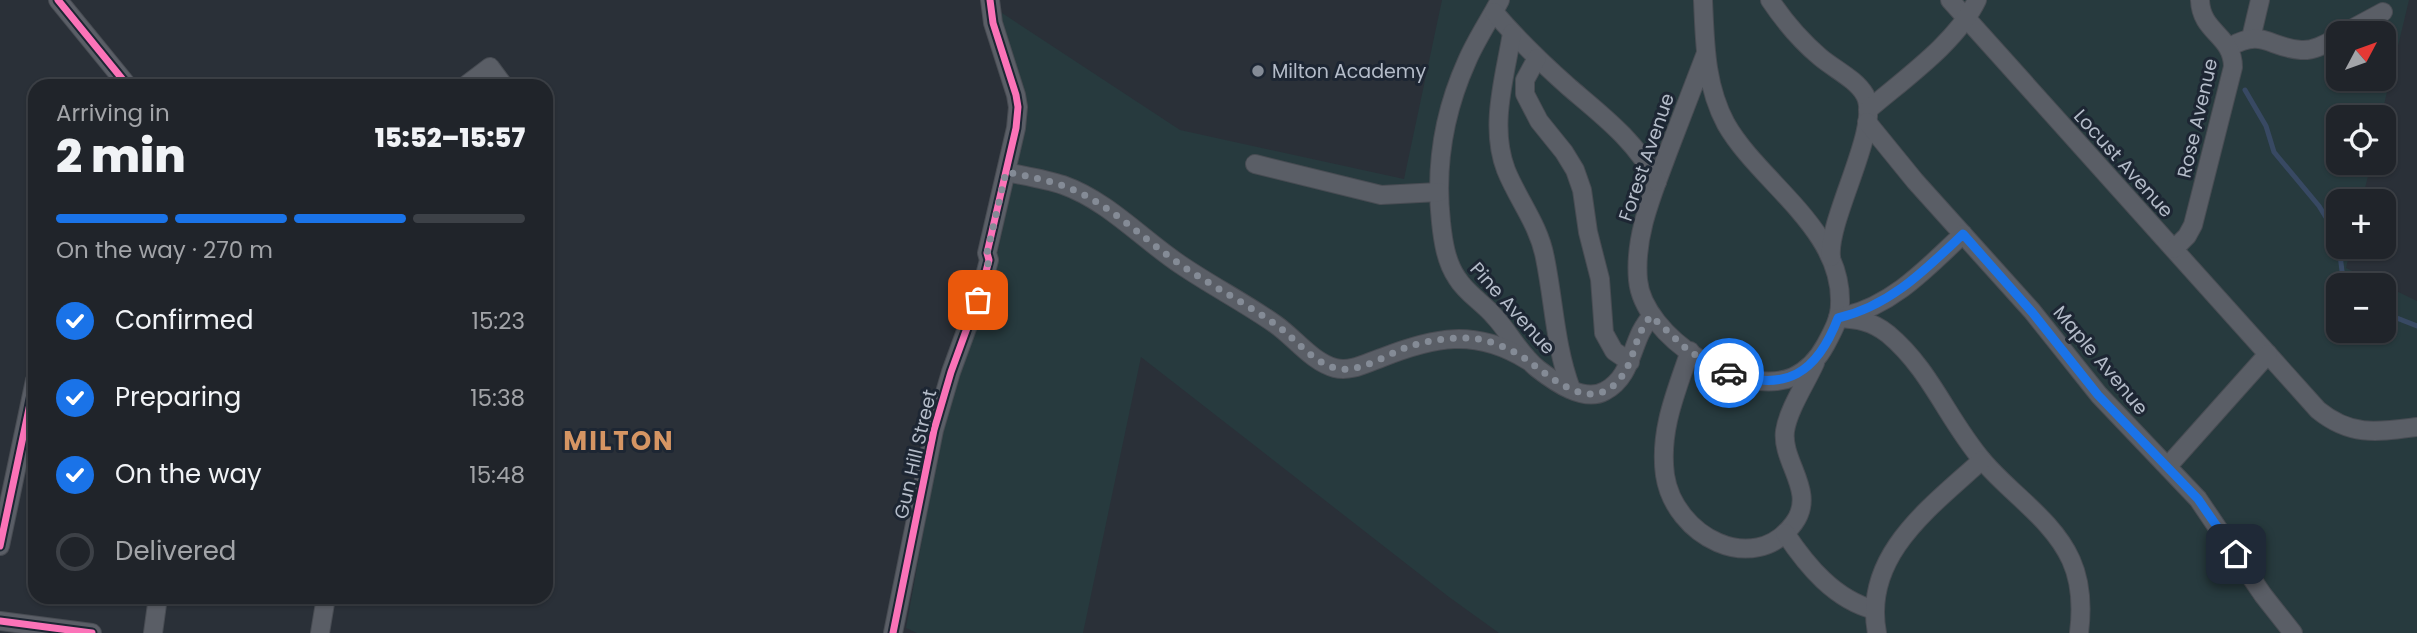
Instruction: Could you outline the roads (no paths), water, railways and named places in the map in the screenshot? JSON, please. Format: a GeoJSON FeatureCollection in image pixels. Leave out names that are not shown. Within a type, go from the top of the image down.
{"type":"FeatureCollection","features":[{"type":"Feature","properties":{"kind":"street"},"geometry":{"type":"LineString","coordinates":[[58,0],[122,79]]}},
{"type":"Feature","properties":{"kind":"street","name":"Gun Hill Street"},"geometry":{"type":"LineString","coordinates":[[893,633],[934,430],[951,372],[982,287],[989,260],[987,253],[1016,128],[1018,107],[993,23],[990,0]]}},
{"type":"Feature","properties":{"kind":"street"},"geometry":{"type":"LineString","coordinates":[[1703,0],[1711,86],[1720,111],[1753,162],[1802,214],[1832,264]]}},
{"type":"Feature","properties":{"kind":"street","name":"Maple Avenue"},"geometry":{"type":"LineString","coordinates":[[1770,0],[1807,46],[1861,89],[1868,102],[1867,116],[1915,181],[2032,312],[2098,395],[2168,466],[2210,514],[2263,595],[2293,633]]}},
{"type":"Feature","properties":{"kind":"street","name":"Locust Avenue"},"geometry":{"type":"LineString","coordinates":[[1950,0],[2310,401],[2336,423],[2364,431],[2417,427]]}},
{"type":"Feature","properties":{"kind":"street"},"geometry":{"type":"LineString","coordinates":[[1690,352],[1668,414],[1665,436],[1665,477],[1677,510],[1701,534],[1712,540],[1734,547],[1766,544],[1785,533],[1797,518],[1801,497],[1785,433],[1789,418],[1838,318],[1840,297],[1832,264],[1831,239],[1850,183],[1867,116],[1951,37],[1967,19],[1977,0]]}},
{"type":"Feature","properties":{"kind":"street","name":"Rose Avenue"},"geometry":{"type":"LineString","coordinates":[[2174,249],[2187,236],[2193,225],[2234,67],[2230,47],[2206,23],[2200,10],[2200,0]]}},
{"type":"Feature","properties":{"kind":"street"},"geometry":{"type":"LineString","coordinates":[[2251,38],[2260,0]]}},
{"type":"Feature","properties":{"kind":"street"},"geometry":{"type":"LineString","coordinates":[[1497,6],[1512,33],[1615,126],[1640,154],[1657,182]]}},
{"type":"Feature","properties":{"kind":"street","name":"Pine Avenue"},"geometry":{"type":"LineString","coordinates":[[1497,6],[1470,55],[1454,94],[1442,143],[1439,192],[1444,242],[1455,277],[1500,322],[1527,360],[1549,377],[1585,394],[1598,394],[1619,380],[1630,362],[1637,336],[1651,316]]}},
{"type":"Feature","properties":{"kind":"street"},"geometry":{"type":"LineString","coordinates":[[2366,21],[2383,12]]}},
{"type":"Feature","properties":{"kind":"street"},"geometry":{"type":"LineString","coordinates":[[1512,33],[1498,116],[1500,149],[1511,182],[1539,234],[1560,356],[1571,389]]}},
{"type":"Feature","properties":{"kind":"street"},"geometry":{"type":"LineString","coordinates":[[2230,47],[2251,38],[2301,50],[2326,42]]}},
{"type":"Feature","properties":{"kind":"street","name":"Forest Avenue"},"geometry":{"type":"LineString","coordinates":[[1651,316],[1640,290],[1639,253],[1645,215],[1706,53]]}},
{"type":"Feature","properties":{"kind":"street"},"geometry":{"type":"LineString","coordinates":[[1537,58],[1527,73],[1524,86],[1539,121],[1575,170],[1582,190],[1588,232],[1600,279],[1604,333],[1614,351],[1630,362]]}},
{"type":"Feature","properties":{"kind":"street"},"geometry":{"type":"LineString","coordinates":[[474,79],[490,67],[499,79]]}},
{"type":"Feature","properties":{"kind":"street"},"geometry":{"type":"LineString","coordinates":[[1504,82],[1524,86]]}},
{"type":"Feature","properties":{"kind":"street"},"geometry":{"type":"LineString","coordinates":[[1255,163],[1381,195],[1439,192]]}},
{"type":"Feature","properties":{"kind":"street"},"geometry":{"type":"LineString","coordinates":[[1006,172],[1064,186],[1090,198],[1168,256],[1277,325],[1320,361],[1335,368],[1352,368],[1416,345],[1454,338],[1480,339],[1527,360]]}},
{"type":"Feature","properties":{"kind":"street"},"geometry":{"type":"LineString","coordinates":[[1838,318],[1867,309],[1893,296],[1963,234]]}},
{"type":"Feature","properties":{"kind":"street"},"geometry":{"type":"LineString","coordinates":[[1651,316],[1690,352],[1729,373],[1763,381],[1792,377],[1807,368],[1819,355]]}},
{"type":"Feature","properties":{"kind":"street"},"geometry":{"type":"LineString","coordinates":[[1838,318],[1874,324],[1899,344],[1928,377],[1982,460],[2051,529],[2072,561],[2079,587],[2079,633]]}},
{"type":"Feature","properties":{"kind":"street"},"geometry":{"type":"LineString","coordinates":[[2168,466],[2268,354]]}},
{"type":"Feature","properties":{"kind":"street"},"geometry":{"type":"LineString","coordinates":[[0,546],[28,413]]}},
{"type":"Feature","properties":{"kind":"street"},"geometry":{"type":"LineString","coordinates":[[1877,633],[1875,600],[1884,567],[1896,545],[1923,514],[1982,460]]}},
{"type":"Feature","properties":{"kind":"street"},"geometry":{"type":"LineString","coordinates":[[1785,533],[1806,563],[1826,582],[1854,603],[1875,610]]}},
{"type":"Feature","properties":{"kind":"street"},"geometry":{"type":"LineString","coordinates":[[153,633],[157,604]]}},
{"type":"Feature","properties":{"kind":"street"},"geometry":{"type":"LineString","coordinates":[[320,633],[325,604]]}},
{"type":"Feature","properties":{"kind":"street"},"geometry":{"type":"LineString","coordinates":[[0,621],[31,629],[92,633]]}},
{"type":"Feature","properties":{"kind":"waterway"},"geometry":{"type":"LineString","coordinates":[[2245,90],[2266,126],[2274,152],[2326,217]]}},
{"type":"Feature","properties":{"kind":"waterway"},"geometry":{"type":"LineString","coordinates":[[2340,259],[2343,273]]}},
{"type":"Feature","properties":{"kind":"waterway"},"geometry":{"type":"LineString","coordinates":[[2396,318],[2417,326]]}},
{"type":"Feature","properties":{"kind":"place","name":"Milton Academy"},"geometry":{"type":"Point","coordinates":[1258,71]}},
{"type":"Feature","properties":{"kind":"district","name":"MILTON"},"geometry":{"type":"Point","coordinates":[619,441]}}]}
